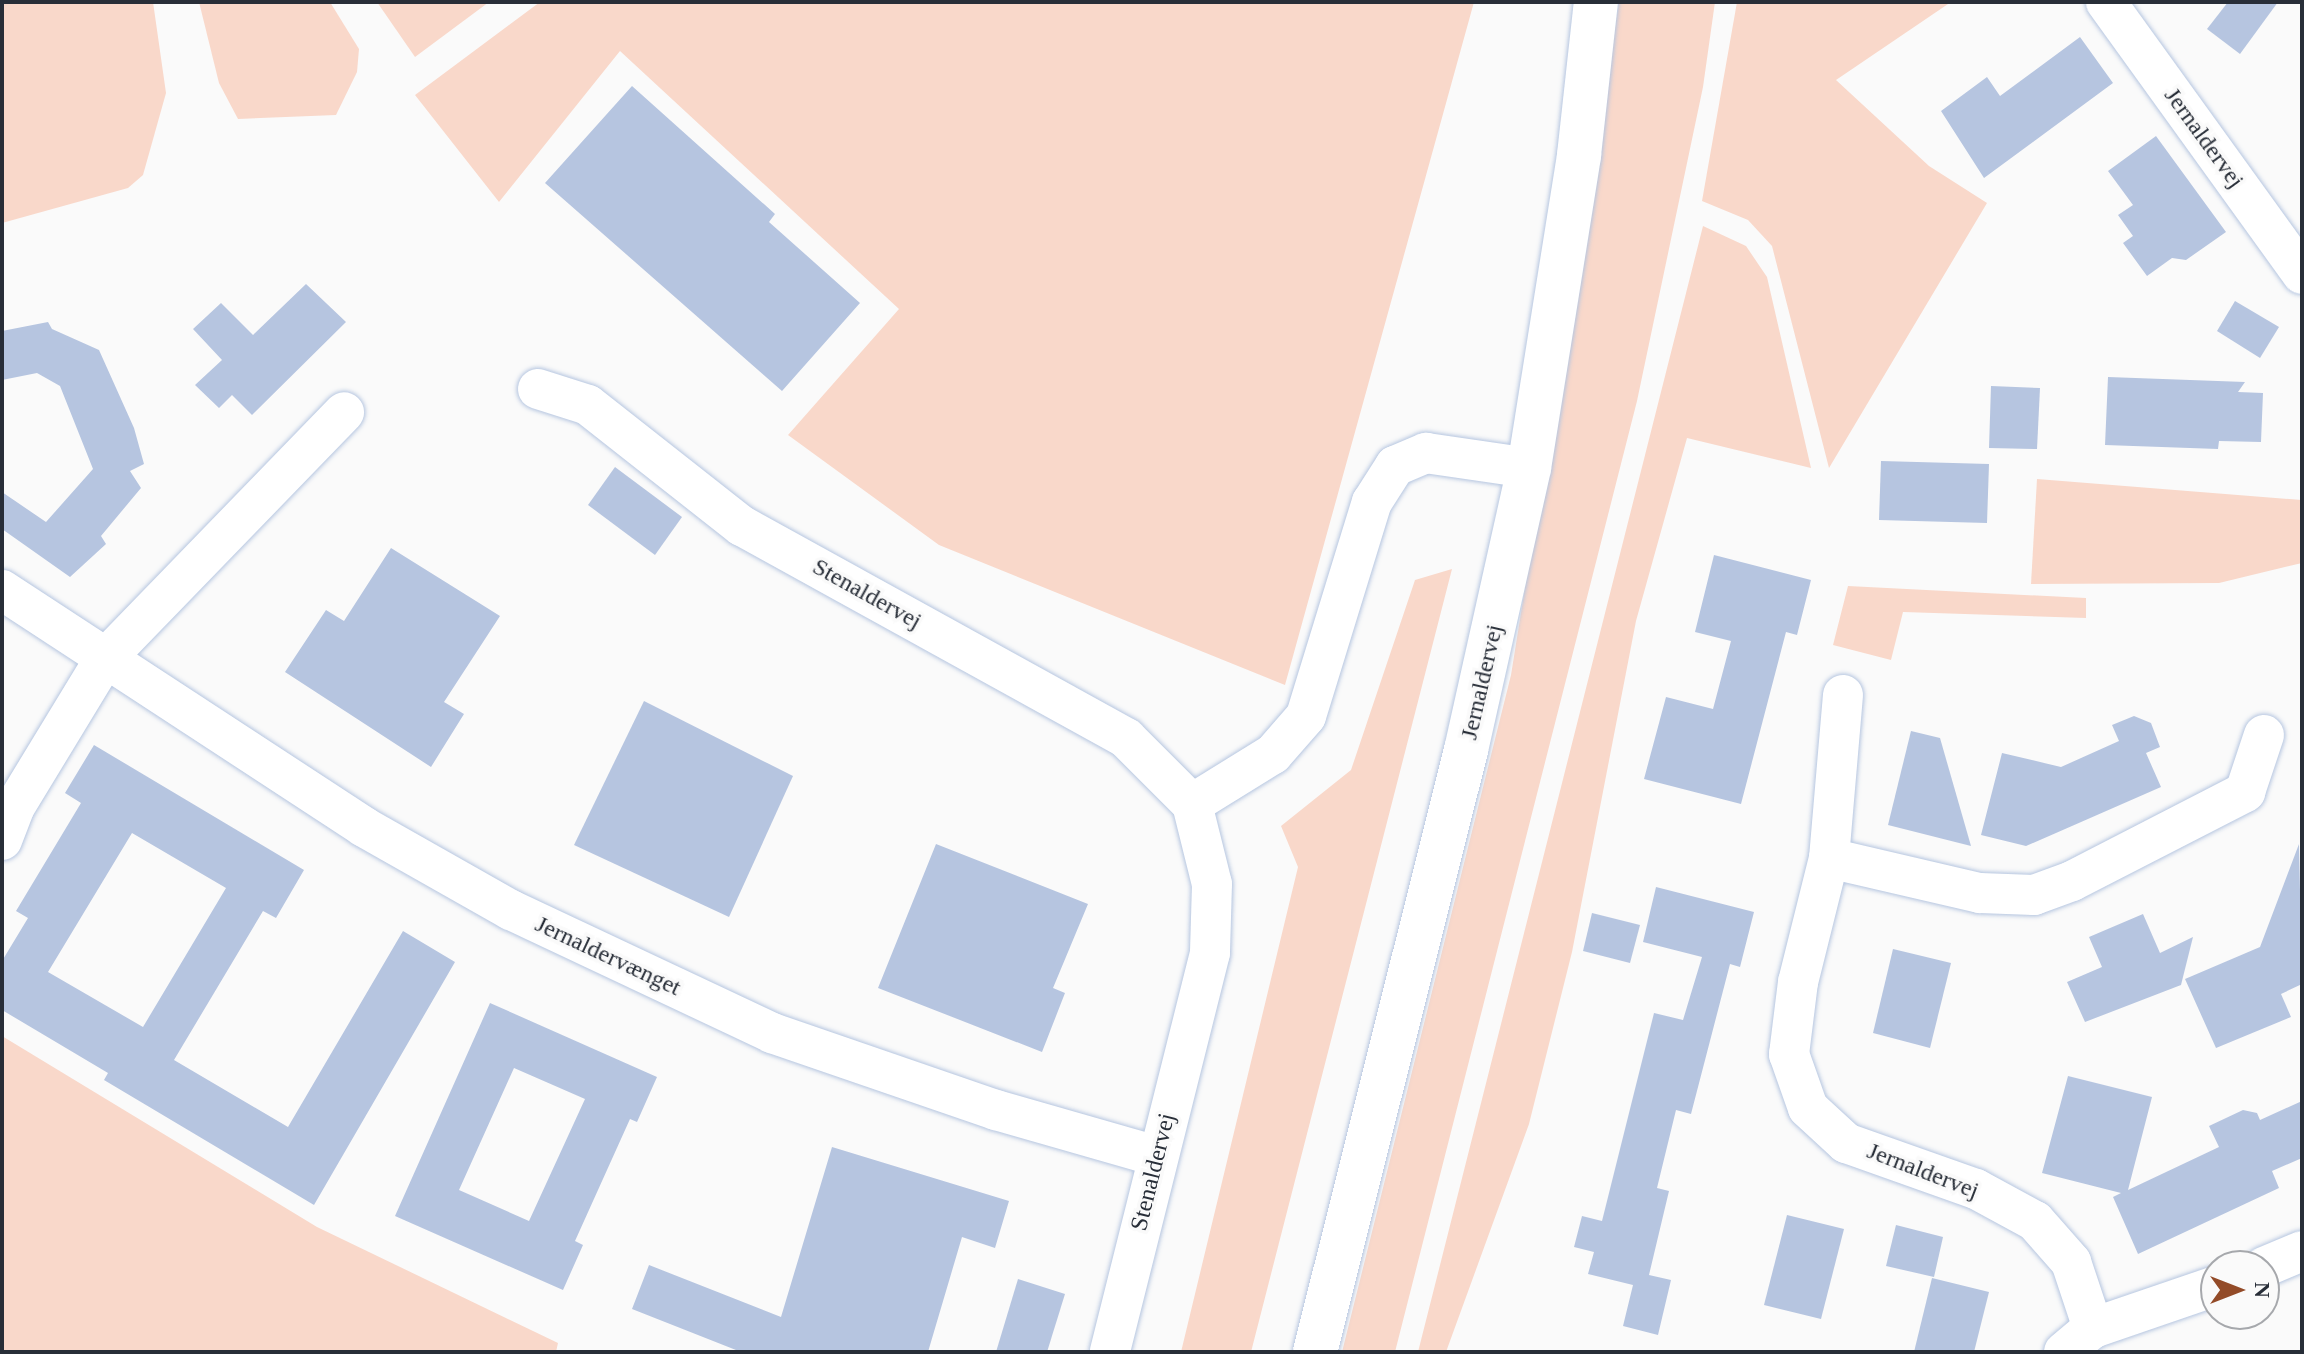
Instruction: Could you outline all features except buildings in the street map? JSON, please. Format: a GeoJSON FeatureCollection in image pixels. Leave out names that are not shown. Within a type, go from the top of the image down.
{"type":"FeatureCollection","features":[{"type":"Feature","properties":{"kind":"street","name":"Jernaldervej"},"geometry":{"type":"LineString","coordinates":[[1315,1352],[1466,750],[1529,468],[1579,155],[1596,2]]}},
{"type":"Feature","properties":{"kind":"street","name":"Jernaldervej"},"geometry":{"type":"LineString","coordinates":[[2106,2],[2302,274]]}},
{"type":"Feature","properties":{"kind":"street","name":"Stenaldervej"},"geometry":{"type":"LineString","coordinates":[[538,389],[588,405],[742,526],[1126,738],[1192,804],[1212,884],[1210,953],[1156,1156],[1110,1352]]}},
{"type":"Feature","properties":{"kind":"street"},"geometry":{"type":"LineString","coordinates":[[6,817],[104,660],[344,412]]}},
{"type":"Feature","properties":{"kind":"street"},"geometry":{"type":"LineString","coordinates":[[1192,804],[1273,754],[1306,716],[1372,502],[1395,466],[1426,453],[1529,468]]}},
{"type":"Feature","properties":{"kind":"street","name":"Jernaldervænget"},"geometry":{"type":"LineString","coordinates":[[2,590],[104,660],[364,827],[566,936],[772,1033],[996,1110],[1156,1156]]}},
{"type":"Feature","properties":{"kind":"street","name":"Jernaldervej"},"geometry":{"type":"LineString","coordinates":[[1843,695],[1829,858],[1798,982],[1789,1054],[1808,1108],[1846,1143],[1976,1189],[2035,1221],[2071,1262],[2079,1340],[2200,1292]]}},
{"type":"Feature","properties":{"kind":"street"},"geometry":{"type":"LineString","coordinates":[[1829,858],[1980,893],[2034,895],[2072,881],[2245,792],[2264,735]]}},
{"type":"Feature","properties":{"kind":"street"},"geometry":{"type":"LineString","coordinates":[[2280,1260],[2302,1251]]}},
{"type":"Feature","properties":{"kind":"shaded area"},"geometry":{"type":"Polygon","coordinates":[[[2,2],[153,2],[166,93],[143,175],[128,188],[2,223],[2,2]]]}},
{"type":"Feature","properties":{"kind":"shaded area"},"geometry":{"type":"Polygon","coordinates":[[[199,2],[330,2],[359,49],[357,72],[336,115],[238,119],[219,83],[199,2]]]}},
{"type":"Feature","properties":{"kind":"shaded area"},"geometry":{"type":"Polygon","coordinates":[[[377,2],[489,2],[415,57],[377,2]]]}},
{"type":"Feature","properties":{"kind":"shaded area"},"geometry":{"type":"Polygon","coordinates":[[[540,2],[1474,2],[1285,685],[939,545],[788,435],[899,309],[620,51],[499,202],[415,95],[540,2]]]}},
{"type":"Feature","properties":{"kind":"shaded area"},"geometry":{"type":"Polygon","coordinates":[[[1619,2],[1715,2],[1703,87],[1637,401],[1395,1352],[1342,1352],[1511,675],[1619,2]]]}},
{"type":"Feature","properties":{"kind":"shaded area"},"geometry":{"type":"Polygon","coordinates":[[[1737,2],[1951,2],[1836,80],[1929,166],[1987,203],[1829,468],[1772,246],[1748,220],[1702,201],[1737,2]]]}},
{"type":"Feature","properties":{"kind":"shaded area"},"geometry":{"type":"Polygon","coordinates":[[[1703,226],[1746,246],[1767,277],[1811,468],[1687,438],[1636,621],[1572,952],[1529,1124],[1446,1352],[1418,1352],[1703,226]]]}},
{"type":"Feature","properties":{"kind":"shaded area"},"geometry":{"type":"Polygon","coordinates":[[[2037,479],[2302,500],[2302,563],[2219,583],[2031,584],[2037,479]]]}},
{"type":"Feature","properties":{"kind":"shaded area"},"geometry":{"type":"Polygon","coordinates":[[[1452,569],[1251,1352],[1181,1352],[1298,867],[1281,826],[1351,770],[1415,580],[1452,569]]]}},
{"type":"Feature","properties":{"kind":"shaded area"},"geometry":{"type":"Polygon","coordinates":[[[1848,586],[2086,598],[2086,618],[1903,612],[1891,660],[1833,645],[1848,586]]]}},
{"type":"Feature","properties":{"kind":"shaded area"},"geometry":{"type":"Polygon","coordinates":[[[2,1036],[317,1227],[558,1343],[556,1352],[2,1352],[2,1036]]]}}]}
